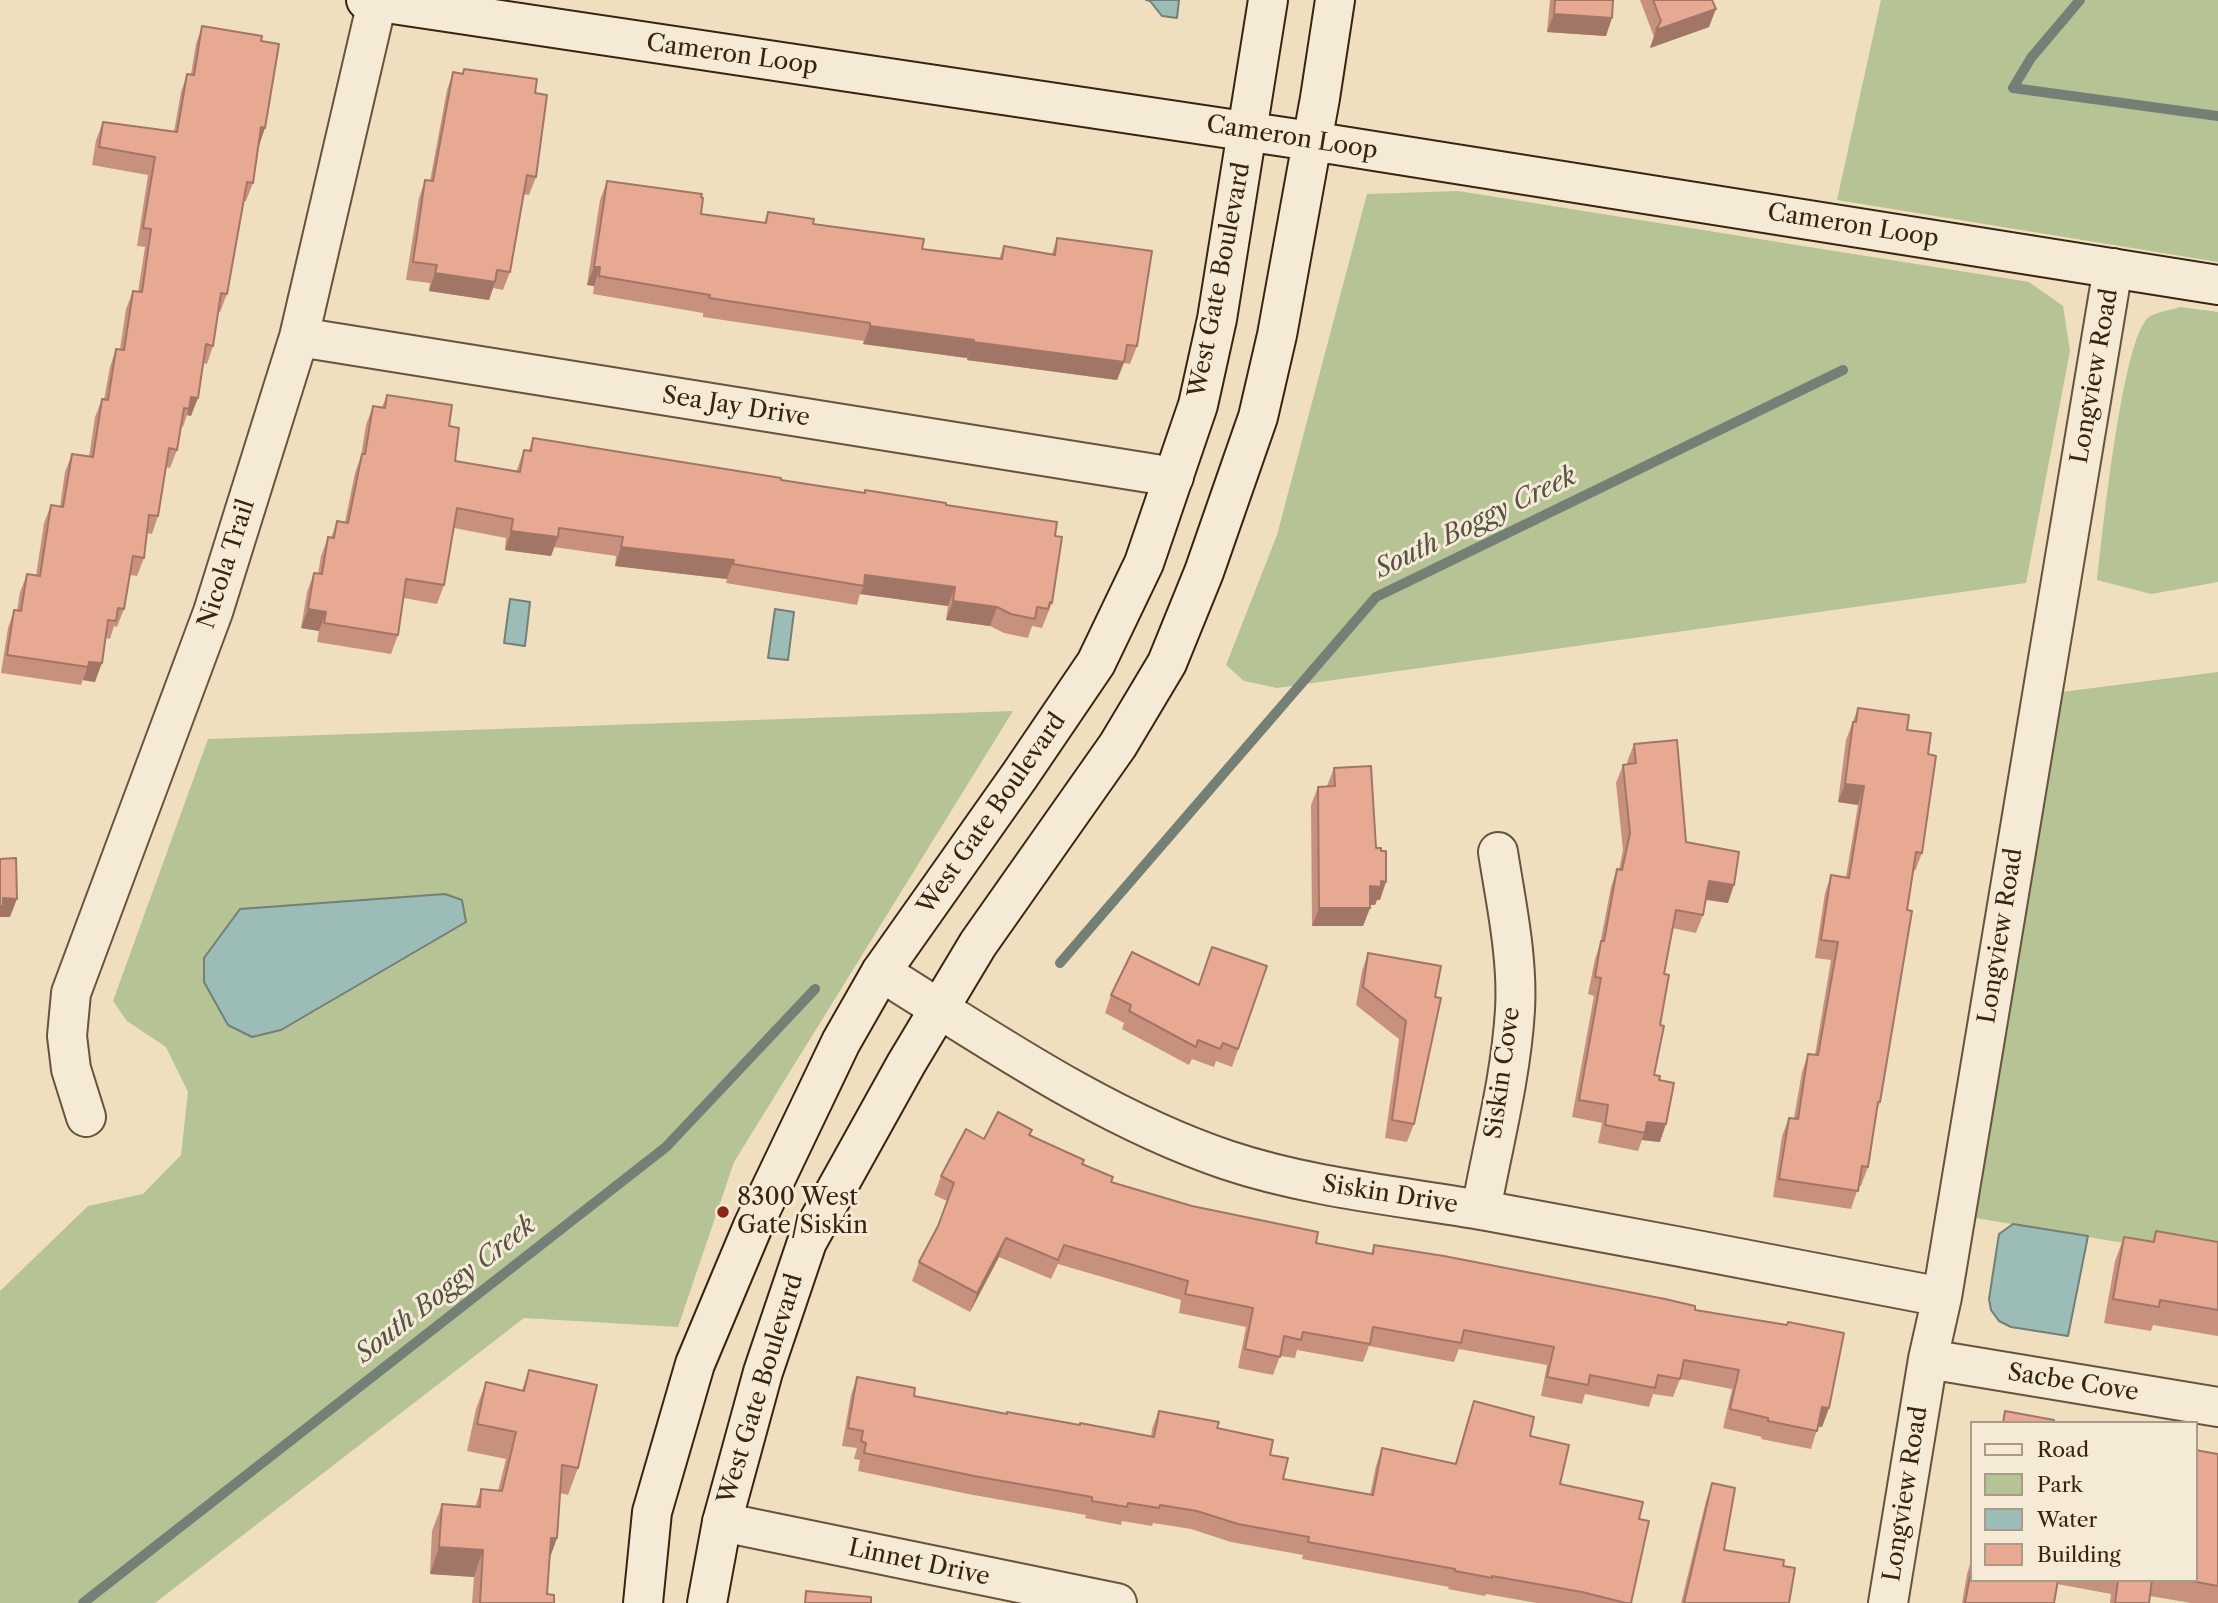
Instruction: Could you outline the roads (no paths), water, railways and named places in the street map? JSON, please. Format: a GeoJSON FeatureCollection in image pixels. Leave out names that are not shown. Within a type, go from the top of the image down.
{"type":"FeatureCollection","features":[{"type":"Feature","properties":{"kind":"street","name":"West Gate Boulevard"},"geometry":{"type":"LineString","coordinates":[[643,1603],[653,1512],[695,1364],[753,1226],[829,1066],[881,972],[1096,663],[1144,563],[1198,404],[1217,319],[1268,0]]}},
{"type":"Feature","properties":{"kind":"street","name":"West Gate Boulevard"},"geometry":{"type":"LineString","coordinates":[[707,1603],[722,1522],[763,1372],[807,1242],[978,944],[1118,745],[1167,663],[1205,572],[1258,417],[1277,335],[1335,0]]}},
{"type":"Feature","properties":{"kind":"street","name":"Cameron Loop"},"geometry":{"type":"LineString","coordinates":[[372,1],[1247,131],[2218,285]]}},
{"type":"Feature","properties":{"kind":"street","name":"Nicola Trail"},"geometry":{"type":"LineString","coordinates":[[86,1116],[71,1069],[67,1036],[71,993],[212,612],[299,337],[372,1]]}},
{"type":"Feature","properties":{"kind":"street","name":"Longview Road"},"geometry":{"type":"LineString","coordinates":[[1888,1603],[1928,1359],[1942,1297],[2113,268]]}},
{"type":"Feature","properties":{"kind":"street","name":"Sea Jay Drive"},"geometry":{"type":"LineString","coordinates":[[299,337],[1174,477]]}},
{"type":"Feature","properties":{"kind":"street","name":"Siskin Cove"},"geometry":{"type":"LineString","coordinates":[[1481,1210],[1507,1073],[1515,1009],[1511,933],[1498,852]]}},
{"type":"Feature","properties":{"kind":"street","name":"Siskin Drive"},"geometry":{"type":"LineString","coordinates":[[881,972],[1118,1115],[1227,1159],[1317,1184],[1481,1210],[1942,1297]]}},
{"type":"Feature","properties":{"kind":"street","name":"Sacbe Cove"},"geometry":{"type":"LineString","coordinates":[[1928,1359],[2218,1408]]}},
{"type":"Feature","properties":{"kind":"street","name":"Linnet Drive"},"geometry":{"type":"LineString","coordinates":[[722,1522],[1117,1603]]}},
{"type":"Feature","properties":{"kind":"water"},"geometry":{"type":"Polygon","coordinates":[[[1146,0],[1179,0],[1177,18],[1162,16],[1150,1],[1146,0]]]}},
{"type":"Feature","properties":{"kind":"water"},"geometry":{"type":"Polygon","coordinates":[[[510,599],[530,602],[525,646],[504,643],[510,599]]]}},
{"type":"Feature","properties":{"kind":"water"},"geometry":{"type":"Polygon","coordinates":[[[775,609],[794,612],[788,660],[768,658],[775,609]]]}},
{"type":"Feature","properties":{"kind":"water"},"geometry":{"type":"Polygon","coordinates":[[[445,894],[462,900],[466,922],[281,1030],[252,1037],[228,1025],[204,982],[204,958],[240,909],[445,894]]]}},
{"type":"Feature","properties":{"kind":"water"},"geometry":{"type":"Polygon","coordinates":[[[2013,1224],[2088,1236],[2068,1336],[2011,1327],[1999,1321],[1991,1310],[1989,1299],[1999,1234],[2013,1224]]]}},
{"type":"Feature","properties":{"kind":"waterway"},"geometry":{"type":"LineString","coordinates":[[2080,0],[2031,58],[2013,88],[2218,116]]}},
{"type":"Feature","properties":{"kind":"waterway","name":"South Boggy Creek"},"geometry":{"type":"LineString","coordinates":[[1060,963],[1376,597],[1843,370]]}},
{"type":"Feature","properties":{"kind":"waterway","name":"South Boggy Creek"},"geometry":{"type":"LineString","coordinates":[[83,1603],[666,1147],[815,989]]}},
{"type":"Feature","properties":{"kind":"place","name":"8300 West Gate/Siskin"},"geometry":{"type":"Point","coordinates":[723,1212]}}]}
